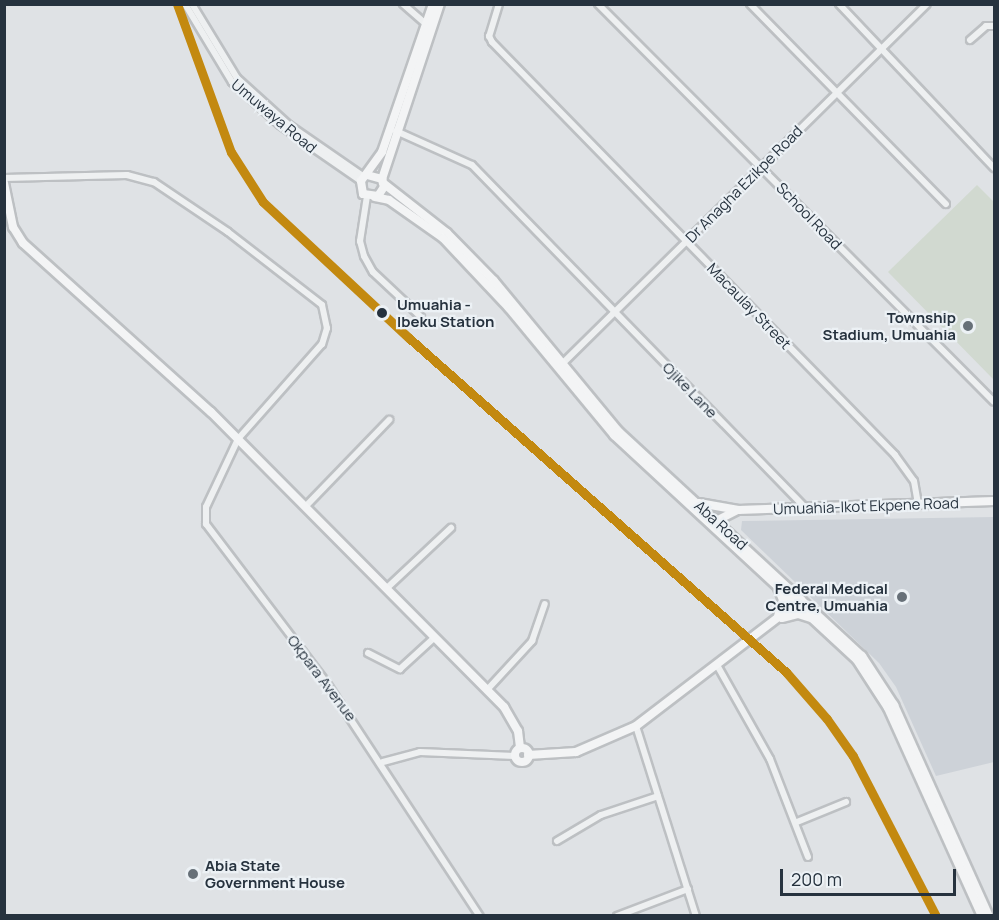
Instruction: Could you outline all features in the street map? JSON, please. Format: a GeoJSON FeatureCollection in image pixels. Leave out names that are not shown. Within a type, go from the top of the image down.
{"type":"FeatureCollection","features":[{"type":"Feature","properties":{"kind":"main road"},"geometry":{"type":"LineString","coordinates":[[433,4],[382,152],[364,178],[361,190],[371,197],[381,194],[396,132],[440,4]]}},
{"type":"Feature","properties":{"kind":"main road"},"geometry":{"type":"LineString","coordinates":[[364,178],[383,181]]}},
{"type":"Feature","properties":{"kind":"main road","name":"Aba Road"},"geometry":{"type":"LineString","coordinates":[[383,181],[470,256],[614,435],[710,520],[772,580],[846,639],[875,672],[982,915]]}},
{"type":"Feature","properties":{"kind":"main road"},"geometry":{"type":"LineString","coordinates":[[4,183],[12,227],[23,243],[238,439],[487,690],[512,717],[520,748],[515,756],[522,761],[528,755],[576,752],[636,726],[800,601]]}},
{"type":"Feature","properties":{"kind":"main road","name":"Aba Road"},"geometry":{"type":"LineString","coordinates":[[371,197],[389,200],[443,238],[489,285],[618,431],[695,501],[710,520],[724,528],[800,601],[869,676],[920,770],[992,915]]}},
{"type":"Feature","properties":{"kind":"main road"},"geometry":{"type":"LineString","coordinates":[[695,501],[718,508],[738,510]]}},
{"type":"Feature","properties":{"kind":"main road","name":"Umuahia-Ikot Ekpene Road"},"geometry":{"type":"LineString","coordinates":[[738,510],[994,501]]}},
{"type":"Feature","properties":{"kind":"main road"},"geometry":{"type":"LineString","coordinates":[[710,520],[718,508]]}},
{"type":"Feature","properties":{"kind":"main road"},"geometry":{"type":"LineString","coordinates":[[710,520],[738,510]]}},
{"type":"Feature","properties":{"kind":"main road"},"geometry":{"type":"LineString","coordinates":[[724,528],[728,514]]}},
{"type":"Feature","properties":{"kind":"main road"},"geometry":{"type":"LineString","coordinates":[[772,580],[783,600],[775,620]]}},
{"type":"Feature","properties":{"kind":"main road"},"geometry":{"type":"LineString","coordinates":[[775,620],[798,614],[818,622]]}},
{"type":"Feature","properties":{"kind":"main road"},"geometry":{"type":"LineString","coordinates":[[520,748],[526,749],[528,755]]}},
{"type":"Feature","properties":{"kind":"street"},"geometry":{"type":"LineString","coordinates":[[403,4],[426,24]]}},
{"type":"Feature","properties":{"kind":"street","name":"Macaulay Street"},"geometry":{"type":"LineString","coordinates":[[499,4],[489,36],[492,42],[895,455],[914,481],[918,504]]}},
{"type":"Feature","properties":{"kind":"street","name":"School Road"},"geometry":{"type":"LineString","coordinates":[[598,4],[994,401]]}},
{"type":"Feature","properties":{"kind":"street"},"geometry":{"type":"LineString","coordinates":[[750,4],[946,204]]}},
{"type":"Feature","properties":{"kind":"street"},"geometry":{"type":"LineString","coordinates":[[839,4],[994,168]]}},
{"type":"Feature","properties":{"kind":"street","name":"Dr Anagha Ezikpe Road"},"geometry":{"type":"LineString","coordinates":[[560,367],[927,4]]}},
{"type":"Feature","properties":{"kind":"street","name":"Umuwaya Road"},"geometry":{"type":"LineString","coordinates":[[190,5],[237,78],[289,125],[364,178]]}},
{"type":"Feature","properties":{"kind":"street"},"geometry":{"type":"LineString","coordinates":[[970,40],[986,26],[994,26]]}},
{"type":"Feature","properties":{"kind":"street","name":"Ojike Lane"},"geometry":{"type":"LineString","coordinates":[[396,132],[472,165],[806,509]]}},
{"type":"Feature","properties":{"kind":"street","name":"Okpara Avenue"},"geometry":{"type":"LineString","coordinates":[[4,178],[127,175],[154,182],[316,298],[327,321],[322,344],[238,439],[206,507],[210,532],[326,681],[382,762],[480,915]]}},
{"type":"Feature","properties":{"kind":"street"},"geometry":{"type":"LineString","coordinates":[[371,197],[360,241],[364,256],[373,272],[421,317]]}},
{"type":"Feature","properties":{"kind":"street"},"geometry":{"type":"LineString","coordinates":[[306,506],[389,420]]}},
{"type":"Feature","properties":{"kind":"street"},"geometry":{"type":"LineString","coordinates":[[387,588],[451,528]]}},
{"type":"Feature","properties":{"kind":"street"},"geometry":{"type":"LineString","coordinates":[[487,690],[532,641],[545,604]]}},
{"type":"Feature","properties":{"kind":"street"},"geometry":{"type":"LineString","coordinates":[[368,653],[400,669],[435,637]]}},
{"type":"Feature","properties":{"kind":"street"},"geometry":{"type":"LineString","coordinates":[[717,665],[770,759],[797,822],[808,856]]}},
{"type":"Feature","properties":{"kind":"street"},"geometry":{"type":"LineString","coordinates":[[636,726],[696,915]]}},
{"type":"Feature","properties":{"kind":"street"},"geometry":{"type":"LineString","coordinates":[[382,762],[420,752],[515,756]]}},
{"type":"Feature","properties":{"kind":"street"},"geometry":{"type":"LineString","coordinates":[[557,841],[601,815],[658,796]]}},
{"type":"Feature","properties":{"kind":"street"},"geometry":{"type":"LineString","coordinates":[[797,822],[846,802]]}},
{"type":"Feature","properties":{"kind":"street"},"geometry":{"type":"LineString","coordinates":[[617,915],[687,890]]}},
{"type":"Feature","properties":{"kind":"shaded area","name":"Township Stadium, Umuahia"},"geometry":{"type":"Polygon","coordinates":[[[977,185],[994,202],[994,380],[888,272],[977,185]]]}},
{"type":"Feature","properties":{"kind":"shaded area","name":"Federal Medical Centre, Umuahia"},"geometry":{"type":"Polygon","coordinates":[[[994,517],[994,762],[936,776],[896,687],[879,663],[741,530],[742,521],[994,517]]]}},
{"type":"Feature","properties":{"kind":"transit line"},"geometry":{"type":"LineString","coordinates":[[177,4],[231,152],[263,202],[409,338],[786,672],[827,719],[853,756],[936,916]]}},
{"type":"Feature","properties":{"kind":"place","name":"Umuahia - Ibeku Station"},"geometry":{"type":"Point","coordinates":[382,313]}},
{"type":"Feature","properties":{"kind":"place","name":"Township Stadium, Umuahia"},"geometry":{"type":"Point","coordinates":[968,326]}},
{"type":"Feature","properties":{"kind":"place","name":"Federal Medical Centre, Umuahia"},"geometry":{"type":"Point","coordinates":[902,597]}},
{"type":"Feature","properties":{"kind":"place","name":"Abia State Government House"},"geometry":{"type":"Point","coordinates":[193,874]}}]}
